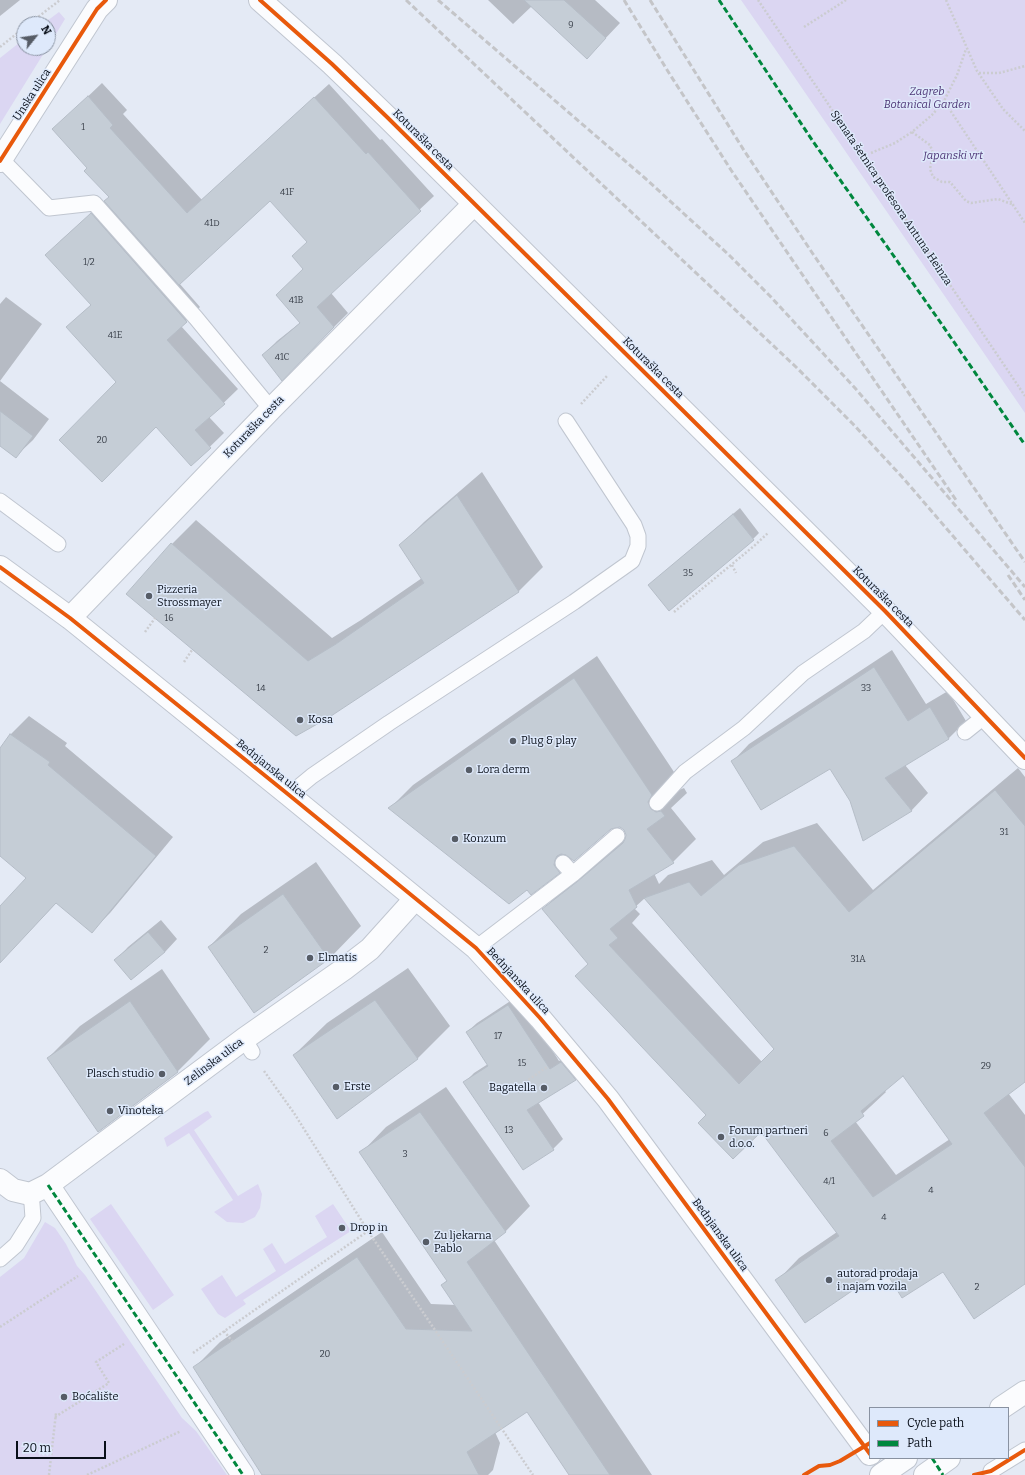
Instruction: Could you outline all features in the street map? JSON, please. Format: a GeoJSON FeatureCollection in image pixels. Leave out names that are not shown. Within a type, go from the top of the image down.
{"type":"FeatureCollection","features":[{"type":"Feature","properties":{"kind":"street","name":"Unska ulica"},"geometry":{"type":"LineString","coordinates":[[1,160],[97,10],[106,0]]}},
{"type":"Feature","properties":{"kind":"street","name":"Koturaška cesta"},"geometry":{"type":"LineString","coordinates":[[260,0],[338,70],[885,611],[1025,758]]}},
{"type":"Feature","properties":{"kind":"street","name":"Koturaška cesta"},"geometry":{"type":"LineString","coordinates":[[70,618],[271,409],[474,204]]}},
{"type":"Feature","properties":{"kind":"street","name":"Bednjanska ulica"},"geometry":{"type":"LineString","coordinates":[[0,567],[70,618],[476,948],[540,1018],[608,1100],[869,1453]]}},
{"type":"Feature","properties":{"kind":"street","name":"Zelinska ulica"},"geometry":{"type":"LineString","coordinates":[[39,1190],[248,1046],[370,949],[415,899]]}},
{"type":"Feature","properties":{"kind":"street"},"geometry":{"type":"LineString","coordinates":[[0,1180],[13,1190],[39,1190],[100,1261],[243,1475]]}},
{"type":"Feature","properties":{"kind":"street"},"geometry":{"type":"LineString","coordinates":[[1002,1407],[1025,1392]]}},
{"type":"Feature","properties":{"kind":"street"},"geometry":{"type":"LineString","coordinates":[[879,1469],[904,1459]]}},
{"type":"Feature","properties":{"kind":"street"},"geometry":{"type":"LineString","coordinates":[[925,1475],[948,1459]]}},
{"type":"Feature","properties":{"kind":"lane"},"geometry":{"type":"LineString","coordinates":[[1,160],[49,208],[94,203],[196,318],[271,409]]}},
{"type":"Feature","properties":{"kind":"lane"},"geometry":{"type":"LineString","coordinates":[[289,795],[312,776],[382,728],[574,602],[632,561],[638,546],[638,536],[634,525],[566,420]]}},
{"type":"Feature","properties":{"kind":"lane"},"geometry":{"type":"LineString","coordinates":[[0,501],[58,544]]}},
{"type":"Feature","properties":{"kind":"lane"},"geometry":{"type":"LineString","coordinates":[[657,803],[685,772],[744,728],[803,673],[864,631],[885,611]]}},
{"type":"Feature","properties":{"kind":"lane"},"geometry":{"type":"LineString","coordinates":[[964,732],[986,716]]}},
{"type":"Feature","properties":{"kind":"lane"},"geometry":{"type":"LineString","coordinates":[[476,948],[568,868],[617,836]]}},
{"type":"Feature","properties":{"kind":"lane"},"geometry":{"type":"LineString","coordinates":[[0,1259],[16,1246],[33,1218],[32,1204],[39,1190]]}},
{"type":"Feature","properties":{"kind":"lane"},"geometry":{"type":"LineString","coordinates":[[991,1471],[1025,1450]]}},
{"type":"Feature","properties":{"kind":"path"},"geometry":{"type":"LineString","coordinates":[[39,16],[60,0]]}},
{"type":"Feature","properties":{"kind":"path"},"geometry":{"type":"LineString","coordinates":[[804,27],[846,0]]}},
{"type":"Feature","properties":{"kind":"path"},"geometry":{"type":"LineString","coordinates":[[946,0],[979,73],[1003,109],[1025,131]]}},
{"type":"Feature","properties":{"kind":"path"},"geometry":{"type":"LineString","coordinates":[[0,47],[16,34]]}},
{"type":"Feature","properties":{"kind":"path"},"geometry":{"type":"LineString","coordinates":[[871,153],[895,143],[912,132],[932,115],[944,101],[957,75],[967,48]]}},
{"type":"Feature","properties":{"kind":"path"},"geometry":{"type":"LineString","coordinates":[[979,73],[1000,73],[1025,66]]}},
{"type":"Feature","properties":{"kind":"path"},"geometry":{"type":"LineString","coordinates":[[944,101],[1025,223]]}},
{"type":"Feature","properties":{"kind":"path"},"geometry":{"type":"LineString","coordinates":[[912,132],[930,145],[933,153],[930,169],[932,177],[942,182],[950,182],[966,201],[971,203],[998,199],[1014,205]]}},
{"type":"Feature","properties":{"kind":"path"},"geometry":{"type":"LineString","coordinates":[[566,420],[606,376]]}},
{"type":"Feature","properties":{"kind":"path"},"geometry":{"type":"LineString","coordinates":[[674,612],[732,565],[768,533]]}},
{"type":"Feature","properties":{"kind":"path"},"geometry":{"type":"LineString","coordinates":[[732,565],[736,573]]}},
{"type":"Feature","properties":{"kind":"path"},"geometry":{"type":"LineString","coordinates":[[145,632],[155,618]]}},
{"type":"Feature","properties":{"kind":"path"},"geometry":{"type":"LineString","coordinates":[[184,662],[192,650]]}},
{"type":"Feature","properties":{"kind":"path"},"geometry":{"type":"LineString","coordinates":[[248,1046],[294,1114],[368,1231],[533,1475]]}},
{"type":"Feature","properties":{"kind":"path"},"geometry":{"type":"LineString","coordinates":[[512,1091],[544,1069]]}},
{"type":"Feature","properties":{"kind":"path"},"geometry":{"type":"LineString","coordinates":[[172,1368],[368,1231]]}},
{"type":"Feature","properties":{"kind":"path"},"geometry":{"type":"LineString","coordinates":[[0,1327],[100,1261]]}},
{"type":"Feature","properties":{"kind":"path"},"geometry":{"type":"LineString","coordinates":[[55,1417],[109,1383],[96,1362],[146,1329]]}},
{"type":"Feature","properties":{"kind":"path"},"geometry":{"type":"LineString","coordinates":[[224,1331],[232,1341]]}},
{"type":"Feature","properties":{"kind":"path"},"geometry":{"type":"LineString","coordinates":[[49,1475],[56,1413]]}},
{"type":"Feature","properties":{"kind":"path"},"geometry":{"type":"LineString","coordinates":[[87,1475],[205,1419]]}},
{"type":"Feature","properties":{"kind":"green space","name":"Zagreb Botanical Garden"},"geometry":{"type":"Polygon","coordinates":[[[741,0],[1025,0],[1025,413],[782,59],[741,0]]]}},
{"type":"Feature","properties":{"kind":"green space"},"geometry":{"type":"Polygon","coordinates":[[[59,12],[65,19],[56,34],[56,16],[54,16],[59,12]]]}},
{"type":"Feature","properties":{"kind":"green space"},"geometry":{"type":"Polygon","coordinates":[[[16,45],[16,56],[42,56],[0,124],[0,58],[16,45]]]}},
{"type":"Feature","properties":{"kind":"green space"},"geometry":{"type":"Polygon","coordinates":[[[208,1111],[212,1117],[194,1130],[238,1196],[258,1184],[262,1194],[260,1208],[255,1217],[243,1223],[227,1222],[214,1212],[233,1200],[189,1133],[167,1147],[164,1138],[208,1111]]]}},
{"type":"Feature","properties":{"kind":"green space"},"geometry":{"type":"Polygon","coordinates":[[[111,1204],[174,1295],[153,1310],[90,1219],[111,1204]]]}},
{"type":"Feature","properties":{"kind":"green space"},"geometry":{"type":"Polygon","coordinates":[[[333,1204],[351,1231],[243,1300],[246,1304],[225,1318],[218,1314],[201,1289],[222,1275],[236,1297],[276,1271],[263,1249],[272,1243],[285,1264],[327,1237],[315,1216],[333,1204]]]}},
{"type":"Feature","properties":{"kind":"green space"},"geometry":{"type":"Polygon","coordinates":[[[45,1222],[55,1228],[66,1244],[77,1266],[85,1275],[182,1418],[196,1431],[227,1475],[0,1475],[0,1277],[24,1258],[45,1222]]]}},
{"type":"Feature","properties":{"kind":"building"},"geometry":{"type":"Polygon","coordinates":[[[524,0],[564,0],[606,38],[587,59],[524,0]]]}},
{"type":"Feature","properties":{"kind":"building"},"geometry":{"type":"Polygon","coordinates":[[[88,96],[113,125],[110,128],[187,213],[314,97],[366,154],[368,152],[421,211],[317,307],[334,327],[282,381],[262,355],[300,323],[276,295],[303,269],[292,256],[307,242],[270,201],[179,285],[104,201],[109,197],[84,171],[87,168],[52,129],[88,96]]]}},
{"type":"Feature","properties":{"kind":"building"},"geometry":{"type":"Polygon","coordinates":[[[91,213],[187,322],[167,340],[225,404],[195,430],[211,448],[191,466],[156,427],[102,482],[59,440],[116,382],[66,327],[91,305],[45,255],[91,213]]]}},
{"type":"Feature","properties":{"kind":"building"},"geometry":{"type":"Polygon","coordinates":[[[0,411],[33,436],[16,458],[0,446],[0,411]]]}},
{"type":"Feature","properties":{"kind":"building"},"geometry":{"type":"Polygon","coordinates":[[[457,495],[519,592],[328,718],[296,736],[126,594],[171,543],[308,661],[336,644],[424,583],[399,545],[457,495]]]}},
{"type":"Feature","properties":{"kind":"building"},"geometry":{"type":"Polygon","coordinates":[[[733,514],[754,540],[669,611],[648,585],[733,514]]]}},
{"type":"Feature","properties":{"kind":"building"},"geometry":{"type":"Polygon","coordinates":[[[874,667],[908,721],[930,707],[949,739],[885,778],[912,811],[863,841],[850,801],[830,769],[761,810],[731,761],[874,667]]]}},
{"type":"Feature","properties":{"kind":"building"},"geometry":{"type":"Polygon","coordinates":[[[574,678],[652,795],[648,802],[651,809],[656,812],[661,811],[665,816],[647,829],[674,863],[629,890],[637,907],[610,929],[618,938],[609,945],[739,1084],[774,1049],[644,898],[689,882],[701,896],[739,865],[794,846],[849,912],[995,790],[1025,826],[1025,1082],[984,1113],[1025,1167],[1025,1284],[974,1319],[943,1272],[902,1298],[884,1269],[805,1323],[775,1280],[839,1236],[761,1132],[733,1159],[698,1123],[706,1115],[575,976],[588,964],[542,909],[623,843],[626,835],[624,830],[620,827],[611,829],[574,861],[566,855],[561,854],[557,856],[554,865],[560,873],[531,895],[527,890],[509,904],[388,808],[574,678]],[[903,1076],[861,1111],[864,1116],[831,1141],[873,1197],[952,1144],[903,1076]]]}},
{"type":"Feature","properties":{"kind":"building"},"geometry":{"type":"Polygon","coordinates":[[[10,734],[50,762],[48,765],[156,856],[92,933],[56,903],[0,963],[0,906],[26,878],[0,856],[0,748],[10,734]]]}},
{"type":"Feature","properties":{"kind":"building"},"geometry":{"type":"Polygon","coordinates":[[[283,894],[329,959],[254,1013],[208,947],[283,894]]]}},
{"type":"Feature","properties":{"kind":"building"},"geometry":{"type":"Polygon","coordinates":[[[148,932],[165,952],[131,980],[114,960],[148,932]]]}},
{"type":"Feature","properties":{"kind":"building"},"geometry":{"type":"Polygon","coordinates":[[[375,1000],[418,1059],[337,1119],[293,1055],[375,1000]]]}},
{"type":"Feature","properties":{"kind":"building"},"geometry":{"type":"Polygon","coordinates":[[[130,1001],[178,1072],[98,1132],[47,1058],[130,1001]]]}},
{"type":"Feature","properties":{"kind":"building"},"geometry":{"type":"Polygon","coordinates":[[[508,1005],[550,1069],[561,1062],[576,1080],[527,1110],[554,1150],[523,1170],[463,1082],[488,1066],[466,1032],[508,1005]]]}},
{"type":"Feature","properties":{"kind":"building"},"geometry":{"type":"Polygon","coordinates":[[[420,1112],[506,1232],[467,1262],[610,1475],[569,1475],[527,1412],[467,1452],[479,1475],[262,1475],[193,1367],[357,1257],[406,1329],[472,1331],[441,1285],[447,1281],[359,1152],[420,1112]]]}},
{"type":"Feature","properties":{"kind":"railway"},"geometry":{"type":"LineString","coordinates":[[406,0],[796,367],[853,424],[904,479],[1025,620]]}},
{"type":"Feature","properties":{"kind":"railway"},"geometry":{"type":"LineString","coordinates":[[438,0],[646,179],[729,255],[770,296],[855,388],[1025,587]]}},
{"type":"Feature","properties":{"kind":"railway"},"geometry":{"type":"LineString","coordinates":[[624,0],[731,170],[956,500]]}},
{"type":"Feature","properties":{"kind":"railway"},"geometry":{"type":"LineString","coordinates":[[650,0],[745,152],[813,254],[1025,562]]}},
{"type":"Feature","properties":{"kind":"railway"},"geometry":{"type":"LineString","coordinates":[[1008,575],[1025,600]]}},
{"type":"Feature","properties":{"kind":"marked path"},"geometry":{"type":"LineString","coordinates":[[719,0],[812,140],[1025,445]]}},
{"type":"Feature","properties":{"kind":"marked path"},"geometry":{"type":"LineString","coordinates":[[48,1185],[243,1475]]}},
{"type":"Feature","properties":{"kind":"marked path"},"geometry":{"type":"LineString","coordinates":[[933,1459],[943,1475]]}},
{"type":"Feature","properties":{"kind":"cycle path"},"geometry":{"type":"LineString","coordinates":[[0,161],[97,9],[106,0]]}},
{"type":"Feature","properties":{"kind":"cycle path"},"geometry":{"type":"LineString","coordinates":[[260,0],[332,64],[388,118],[885,611],[1025,758]]}},
{"type":"Feature","properties":{"kind":"cycle path"},"geometry":{"type":"LineString","coordinates":[[0,567],[70,618],[476,948],[540,1018],[608,1099],[869,1453]]}},
{"type":"Feature","properties":{"kind":"cycle path"},"geometry":{"type":"LineString","coordinates":[[804,1475],[819,1466],[830,1465],[840,1461],[869,1444]]}},
{"type":"Feature","properties":{"kind":"cycle path"},"geometry":{"type":"LineString","coordinates":[[974,1475],[991,1471],[1025,1450]]}},
{"type":"Feature","properties":{"kind":"place","name":"Pizzeria Strossmayer"},"geometry":{"type":"Point","coordinates":[149,596]}},
{"type":"Feature","properties":{"kind":"place","name":"Kosa"},"geometry":{"type":"Point","coordinates":[300,720]}},
{"type":"Feature","properties":{"kind":"place","name":"Plug & play"},"geometry":{"type":"Point","coordinates":[513,741]}},
{"type":"Feature","properties":{"kind":"place","name":"Lora derm"},"geometry":{"type":"Point","coordinates":[469,770]}},
{"type":"Feature","properties":{"kind":"place","name":"Konzum"},"geometry":{"type":"Point","coordinates":[455,839]}},
{"type":"Feature","properties":{"kind":"place","name":"Elmatis"},"geometry":{"type":"Point","coordinates":[310,958]}},
{"type":"Feature","properties":{"kind":"place","name":"Plasch studio"},"geometry":{"type":"Point","coordinates":[162,1074]}},
{"type":"Feature","properties":{"kind":"place","name":"Erste"},"geometry":{"type":"Point","coordinates":[336,1087]}},
{"type":"Feature","properties":{"kind":"place","name":"Bagatella"},"geometry":{"type":"Point","coordinates":[544,1088]}},
{"type":"Feature","properties":{"kind":"place","name":"Vinoteka"},"geometry":{"type":"Point","coordinates":[110,1111]}},
{"type":"Feature","properties":{"kind":"place","name":"Forum partneri d.o.o."},"geometry":{"type":"Point","coordinates":[721,1137]}},
{"type":"Feature","properties":{"kind":"place","name":"Drop in"},"geometry":{"type":"Point","coordinates":[342,1228]}},
{"type":"Feature","properties":{"kind":"place","name":"Zu ljekarna Pablo"},"geometry":{"type":"Point","coordinates":[426,1242]}},
{"type":"Feature","properties":{"kind":"place","name":"autorad prodaja i najam vozila"},"geometry":{"type":"Point","coordinates":[829,1280]}},
{"type":"Feature","properties":{"kind":"place","name":"Boćalište"},"geometry":{"type":"Point","coordinates":[64,1397]}},
{"type":"Feature","properties":{"kind":"park label","name":"Japanski vrt"},"geometry":{"type":"Point","coordinates":[953,156]}}]}
